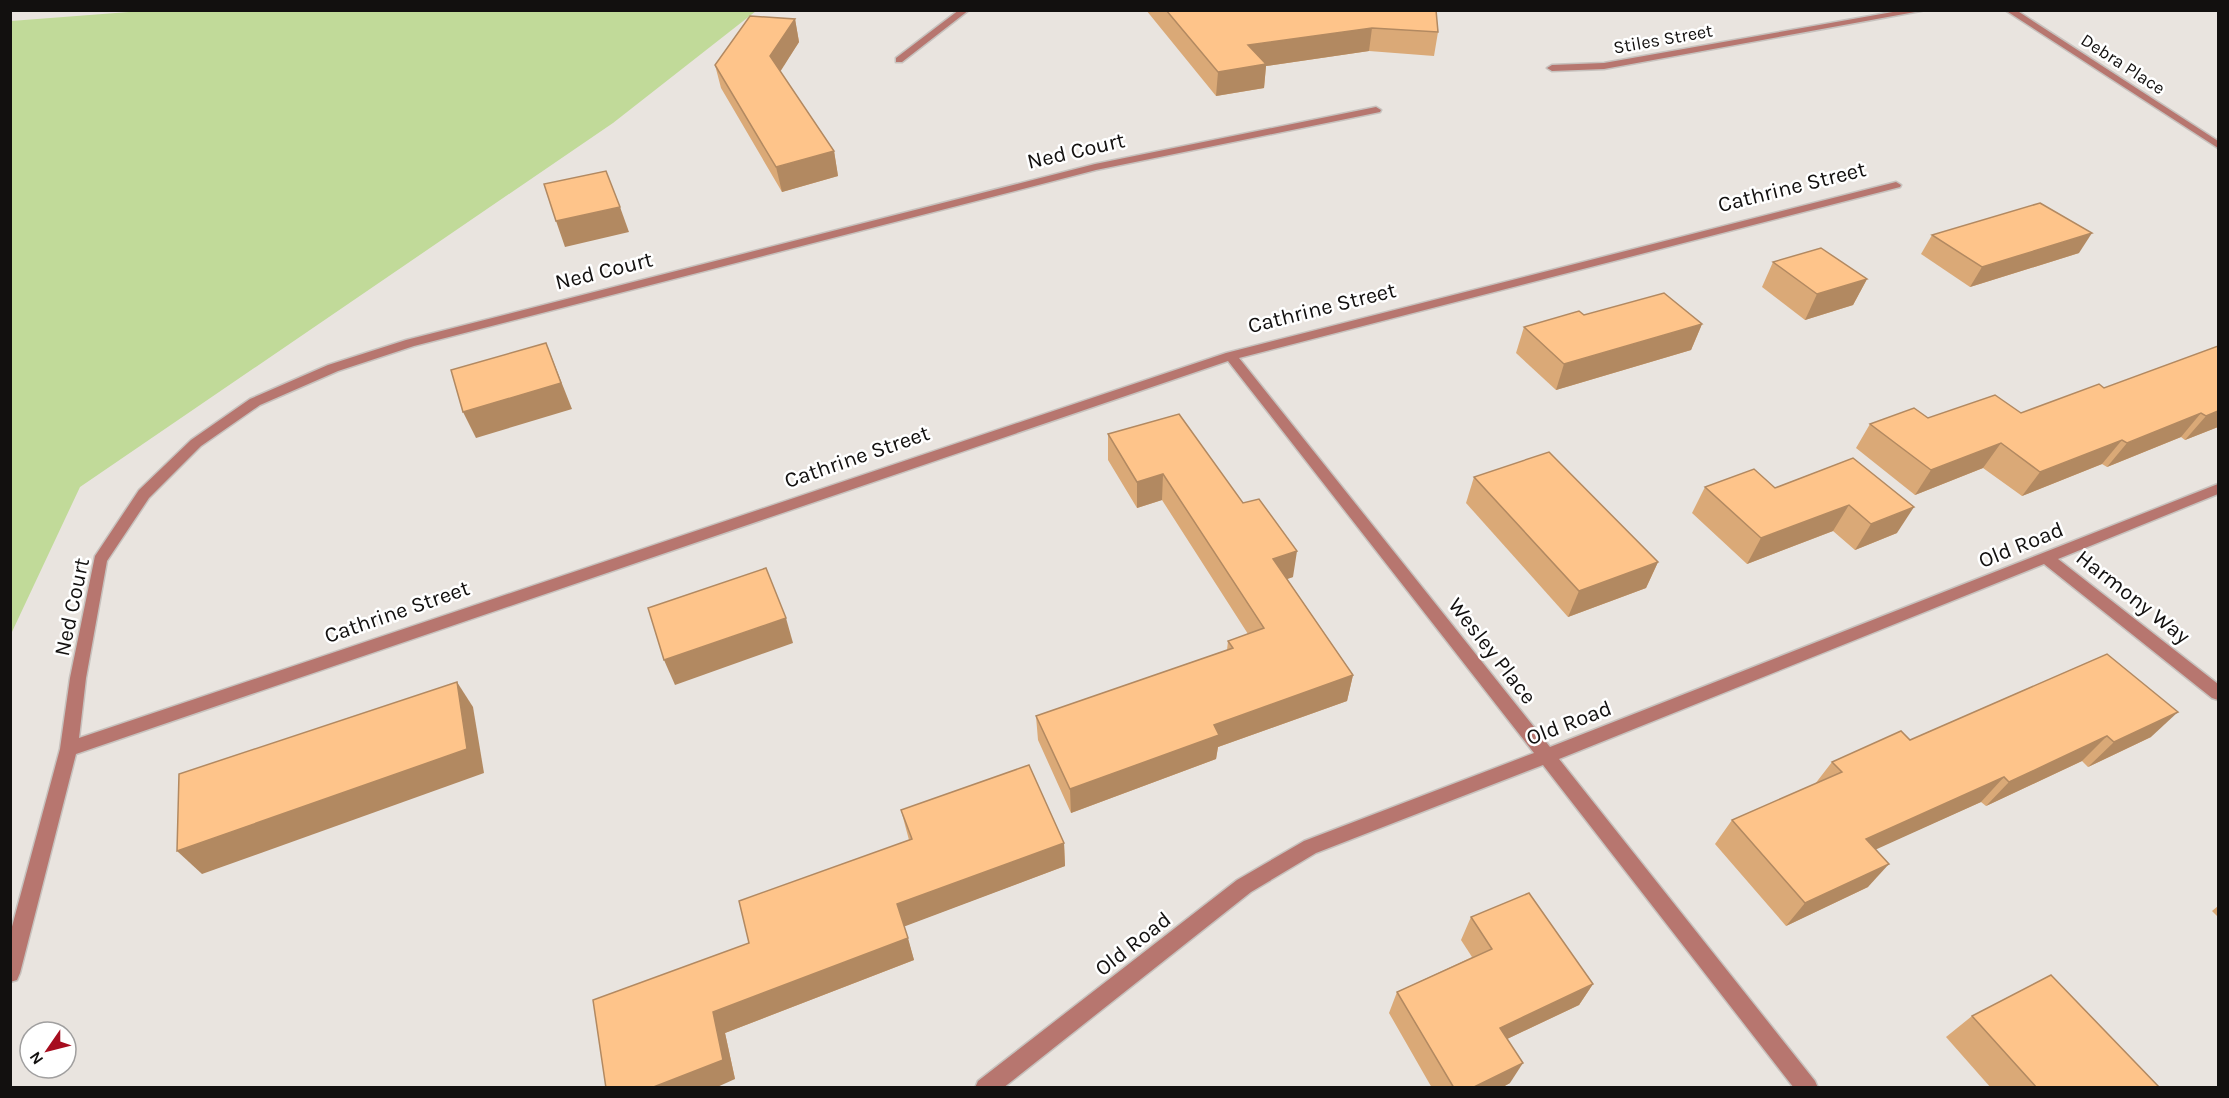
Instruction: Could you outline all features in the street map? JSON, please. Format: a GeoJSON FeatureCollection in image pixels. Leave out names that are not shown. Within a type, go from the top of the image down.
{"type":"FeatureCollection","features":[{"type":"Feature","properties":{"kind":"street"},"geometry":{"type":"LineString","coordinates":[[899,60],[965,10]]}},
{"type":"Feature","properties":{"kind":"street","name":"Stiles Street"},"geometry":{"type":"LineString","coordinates":[[1552,68],[1604,66],[1922,10]]}},
{"type":"Feature","properties":{"kind":"street","name":"Debra Place"},"geometry":{"type":"LineString","coordinates":[[2009,10],[2218,145]]}},
{"type":"Feature","properties":{"kind":"street","name":"Ned Court"},"geometry":{"type":"LineString","coordinates":[[69,749],[78,678],[100,560],[144,494],[196,443],[255,402],[333,369],[410,343],[1095,167],[1376,110]]}},
{"type":"Feature","properties":{"kind":"street","name":"Cathrine Street"},"geometry":{"type":"LineString","coordinates":[[69,749],[1231,356],[1896,185]]}},
{"type":"Feature","properties":{"kind":"street","name":"Wesley Place"},"geometry":{"type":"LineString","coordinates":[[1231,356],[1808,1088]]}},
{"type":"Feature","properties":{"kind":"street","name":"Old Road"},"geometry":{"type":"LineString","coordinates":[[985,1088],[1244,886],[1310,847],[2048,559],[2218,489]]}},
{"type":"Feature","properties":{"kind":"street","name":"Harmony Way"},"geometry":{"type":"LineString","coordinates":[[2048,559],[2218,693]]}},
{"type":"Feature","properties":{"kind":"street"},"geometry":{"type":"LineString","coordinates":[[10,973],[69,749]]}},
{"type":"Feature","properties":{"kind":"green space"},"geometry":{"type":"Polygon","coordinates":[[[155,10],[756,11],[613,123],[80,487],[11,634],[11,21],[155,10]]]}},
{"type":"Feature","properties":{"kind":"building"},"geometry":{"type":"Polygon","coordinates":[[[1166,10],[1436,10],[1438,32],[1372,28],[1248,45],[1266,64],[1218,72],[1166,10]]]}},
{"type":"Feature","properties":{"kind":"building"},"geometry":{"type":"Polygon","coordinates":[[[750,16],[795,19],[770,56],[834,151],[776,167],[715,65],[750,16]]]}},
{"type":"Feature","properties":{"kind":"building"},"geometry":{"type":"Polygon","coordinates":[[[606,171],[620,207],[556,221],[544,184],[606,171]]]}},
{"type":"Feature","properties":{"kind":"building"},"geometry":{"type":"Polygon","coordinates":[[[2040,203],[2092,233],[1982,267],[1932,235],[2040,203]]]}},
{"type":"Feature","properties":{"kind":"building"},"geometry":{"type":"Polygon","coordinates":[[[1821,248],[1867,279],[1817,294],[1773,262],[1821,248]]]}},
{"type":"Feature","properties":{"kind":"building"},"geometry":{"type":"Polygon","coordinates":[[[1664,293],[1702,324],[1564,364],[1524,327],[1579,311],[1584,315],[1664,293]]]}},
{"type":"Feature","properties":{"kind":"building"},"geometry":{"type":"Polygon","coordinates":[[[546,343],[561,383],[463,412],[451,370],[546,343]]]}},
{"type":"Feature","properties":{"kind":"building"},"geometry":{"type":"Polygon","coordinates":[[[2218,346],[2218,411],[2206,416],[2201,413],[2127,443],[2122,440],[2040,472],[2001,443],[1931,470],[1870,424],[1914,408],[1928,418],[1995,395],[2021,413],[2099,384],[2104,388],[2218,346]]]}},
{"type":"Feature","properties":{"kind":"building"},"geometry":{"type":"Polygon","coordinates":[[[1179,414],[1243,503],[1259,499],[1297,551],[1273,559],[1353,675],[1214,725],[1219,735],[1070,789],[1036,716],[1233,648],[1228,641],[1264,628],[1163,474],[1137,482],[1108,434],[1179,414]]]}},
{"type":"Feature","properties":{"kind":"building"},"geometry":{"type":"Polygon","coordinates":[[[1549,452],[1658,562],[1579,591],[1474,477],[1549,452]]]}},
{"type":"Feature","properties":{"kind":"building"},"geometry":{"type":"Polygon","coordinates":[[[1853,458],[1914,507],[1871,524],[1849,505],[1761,538],[1705,487],[1754,469],[1775,488],[1853,458]]]}},
{"type":"Feature","properties":{"kind":"building"},"geometry":{"type":"Polygon","coordinates":[[[766,568],[786,618],[664,660],[648,608],[766,568]]]}},
{"type":"Feature","properties":{"kind":"building"},"geometry":{"type":"Polygon","coordinates":[[[2107,654],[2178,712],[2114,742],[2107,736],[2009,782],[2004,777],[1866,839],[1889,864],[1805,903],[1732,820],[1842,772],[1832,762],[1901,731],[1910,740],[2107,654]]]}},
{"type":"Feature","properties":{"kind":"building"},"geometry":{"type":"Polygon","coordinates":[[[457,682],[467,749],[177,851],[179,774],[457,682]]]}},
{"type":"Feature","properties":{"kind":"building"},"geometry":{"type":"Polygon","coordinates":[[[1029,765],[1064,843],[897,904],[908,938],[713,1012],[723,1060],[651,1088],[606,1088],[593,1000],[749,943],[739,901],[912,839],[901,810],[1029,765]]]}},
{"type":"Feature","properties":{"kind":"building"},"geometry":{"type":"Polygon","coordinates":[[[1529,893],[1593,984],[1500,1028],[1523,1063],[1472,1088],[1454,1088],[1397,992],[1492,949],[1471,917],[1529,893]]]}},
{"type":"Feature","properties":{"kind":"building"},"geometry":{"type":"Polygon","coordinates":[[[2051,975],[2160,1088],[2037,1088],[1972,1016],[2051,975]]]}}]}
